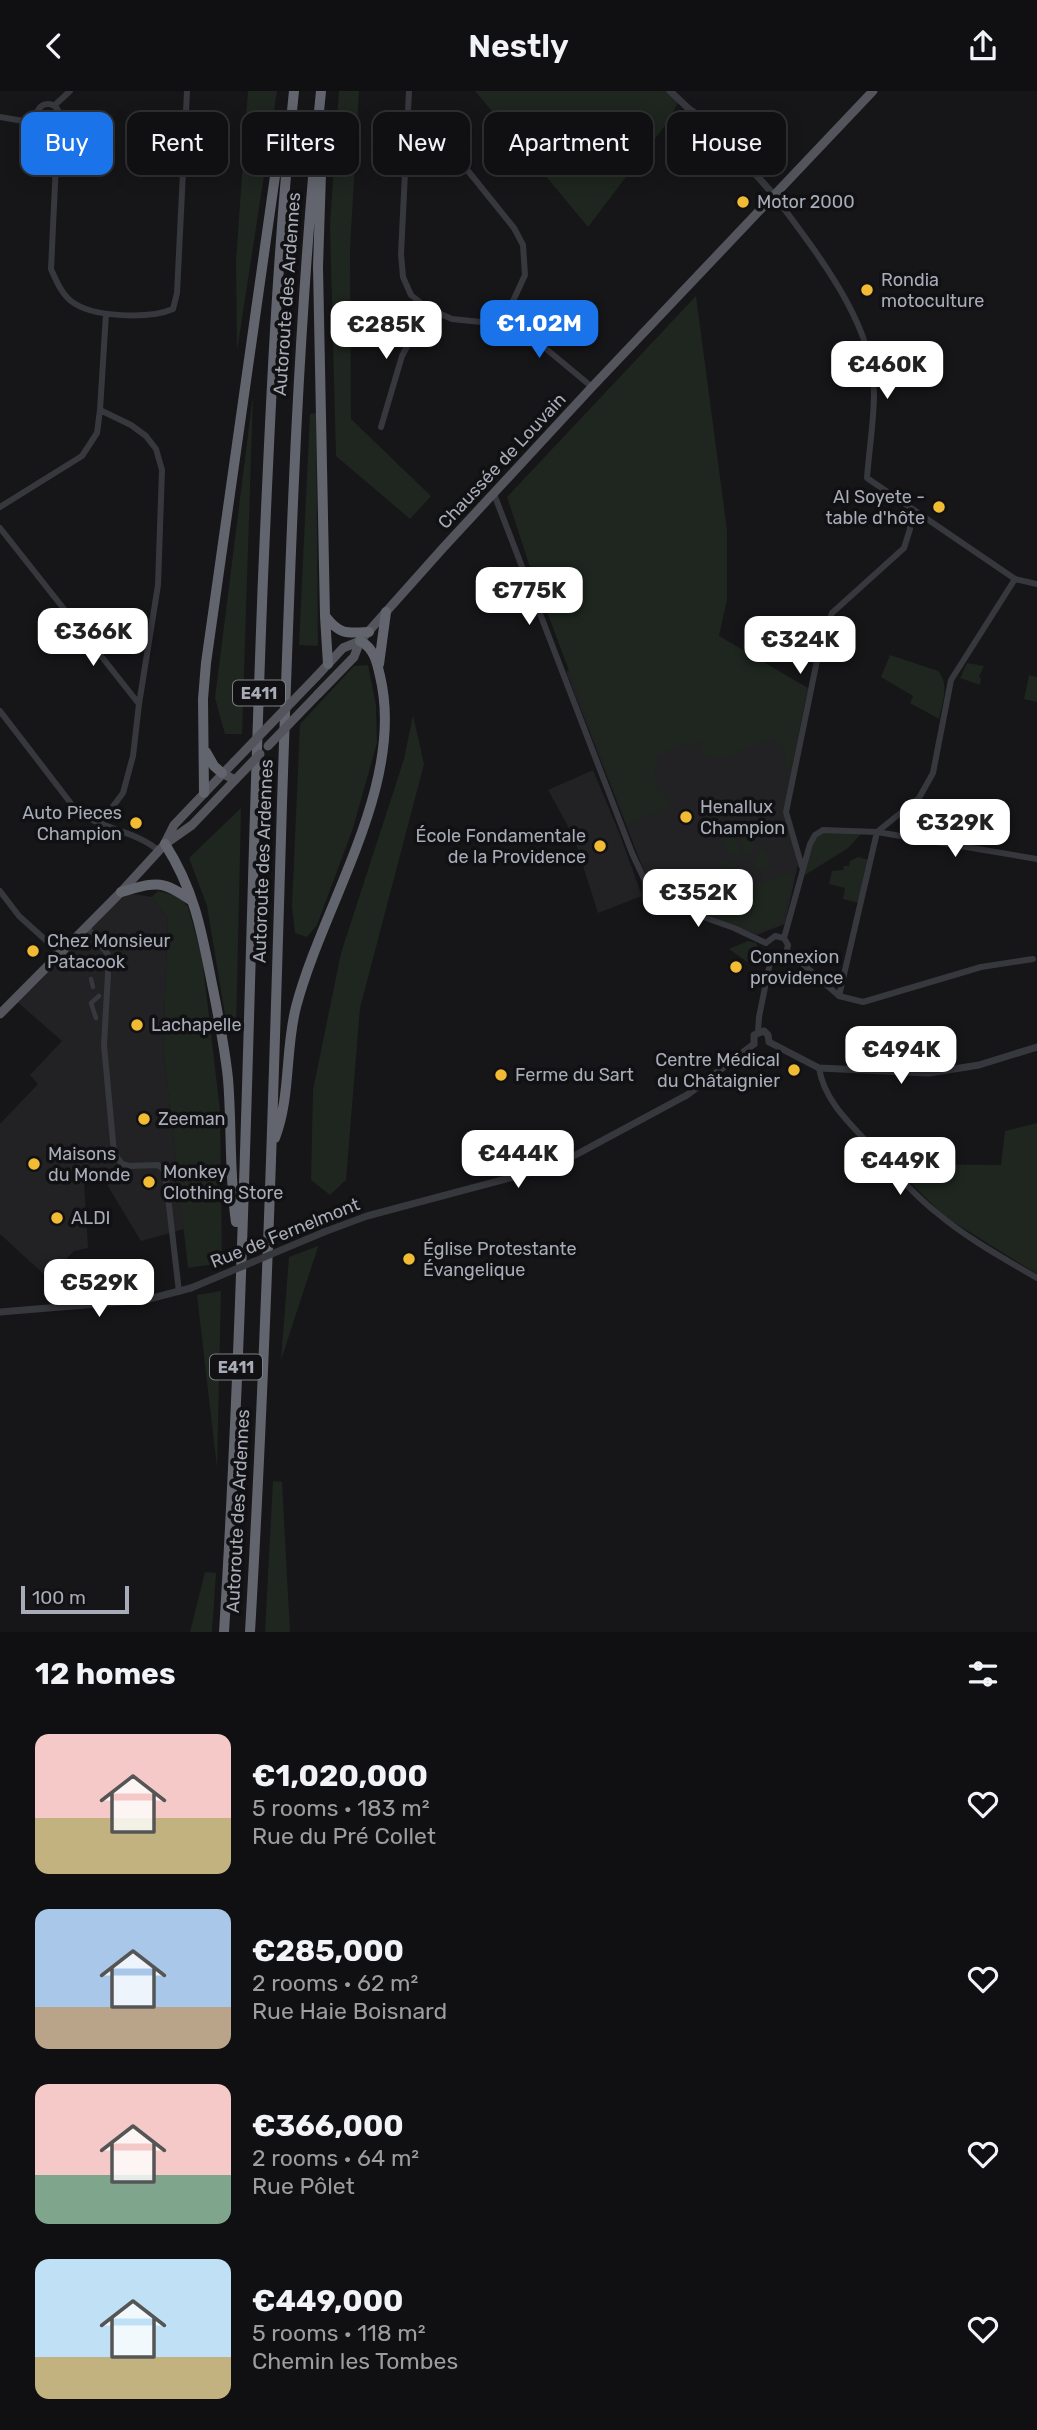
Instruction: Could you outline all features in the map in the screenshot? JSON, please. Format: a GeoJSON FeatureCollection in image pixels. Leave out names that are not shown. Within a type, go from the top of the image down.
{"type":"FeatureCollection","features":[{"type":"Feature","properties":{"kind":"highway","name":"Autoroute des Ardennes"},"geometry":{"type":"LineString","coordinates":[[292,112],[294,91]]}},
{"type":"Feature","properties":{"kind":"highway","name":"Autoroute des Ardennes"},"geometry":{"type":"LineString","coordinates":[[319,112],[321,91]]}},
{"type":"Feature","properties":{"kind":"highway"},"geometry":{"type":"LineString","coordinates":[[204,793],[203,699],[208,650],[275,175]]}},
{"type":"Feature","properties":{"kind":"highway","name":"Autoroute des Ardennes"},"geometry":{"type":"LineString","coordinates":[[224,1632],[241,1250],[269,438],[286,175]]}},
{"type":"Feature","properties":{"kind":"highway","name":"Autoroute des Ardennes"},"geometry":{"type":"LineString","coordinates":[[250,1632],[258,1494],[295,439],[313,175]]}},
{"type":"Feature","properties":{"kind":"highway"},"geometry":{"type":"LineString","coordinates":[[321,175],[318,267],[328,664]]}},
{"type":"Feature","properties":{"kind":"highway"},"geometry":{"type":"LineString","coordinates":[[378,667],[386,612]]}},
{"type":"Feature","properties":{"kind":"highway"},"geometry":{"type":"LineString","coordinates":[[325,616],[335,629],[345,633],[369,632]]}},
{"type":"Feature","properties":{"kind":"highway"},"geometry":{"type":"LineString","coordinates":[[271,1147],[282,1118],[295,1009],[308,967],[369,808],[386,735],[383,688],[378,667],[371,649],[360,641]]}},
{"type":"Feature","properties":{"kind":"highway"},"geometry":{"type":"LineString","coordinates":[[205,749],[214,766],[222,773]]}},
{"type":"Feature","properties":{"kind":"highway"},"geometry":{"type":"LineString","coordinates":[[162,847],[181,869],[195,903],[222,1032],[228,1079],[232,1191],[241,1250]]}},
{"type":"Feature","properties":{"kind":"highway"},"geometry":{"type":"LineString","coordinates":[[121,892],[152,883],[162,884],[173,887],[195,903]]}},
{"type":"Feature","properties":{"kind":"main road","name":"Chaussée de Louvain"},"geometry":{"type":"LineString","coordinates":[[0,1014],[162,847],[192,825],[354,657],[360,641],[592,387],[873,91]]}},
{"type":"Feature","properties":{"kind":"main road","name":"Chaussée de Louvain"},"geometry":{"type":"LineString","coordinates":[[162,847],[174,825],[343,647],[360,641]]}},
{"type":"Feature","properties":{"kind":"main road"},"geometry":{"type":"LineString","coordinates":[[318,694],[327,674],[328,664]]}},
{"type":"Feature","properties":{"kind":"main road"},"geometry":{"type":"LineString","coordinates":[[222,773],[236,780]]}},
{"type":"Feature","properties":{"kind":"street"},"geometry":{"type":"LineString","coordinates":[[55,105],[69,91]]}},
{"type":"Feature","properties":{"kind":"street"},"geometry":{"type":"LineString","coordinates":[[55,175],[51,268],[59,287],[69,300],[83,309],[106,314],[160,314],[173,309],[177,293],[187,91]]}},
{"type":"Feature","properties":{"kind":"street"},"geometry":{"type":"LineString","coordinates":[[409,91],[409,112]]}},
{"type":"Feature","properties":{"kind":"street"},"geometry":{"type":"LineString","coordinates":[[670,91],[725,135],[774,195],[827,268],[867,347],[874,391],[867,478],[1015,579],[1037,584]]}},
{"type":"Feature","properties":{"kind":"street"},"geometry":{"type":"LineString","coordinates":[[38,112],[39,108],[46,104],[55,105]]}},
{"type":"Feature","properties":{"kind":"street"},"geometry":{"type":"LineString","coordinates":[[55,105],[59,112]]}},
{"type":"Feature","properties":{"kind":"street"},"geometry":{"type":"LineString","coordinates":[[0,117],[21,121]]}},
{"type":"Feature","properties":{"kind":"street"},"geometry":{"type":"LineString","coordinates":[[406,175],[401,254],[403,277],[411,295],[426,308],[452,320],[481,322],[503,313],[513,301],[525,275],[523,245],[514,228],[470,173]]}},
{"type":"Feature","properties":{"kind":"street"},"geometry":{"type":"LineString","coordinates":[[382,427],[402,356],[426,308]]}},
{"type":"Feature","properties":{"kind":"street"},"geometry":{"type":"LineString","coordinates":[[503,313],[592,387]]}},
{"type":"Feature","properties":{"kind":"street"},"geometry":{"type":"LineString","coordinates":[[0,507],[82,456],[97,433],[106,314]]}},
{"type":"Feature","properties":{"kind":"street"},"geometry":{"type":"LineString","coordinates":[[99,825],[123,793],[133,756],[158,585],[162,470],[156,449],[146,436],[131,425],[100,410]]}},
{"type":"Feature","properties":{"kind":"street"},"geometry":{"type":"LineString","coordinates":[[494,494],[650,894],[656,900],[734,928],[766,943]]}},
{"type":"Feature","properties":{"kind":"street"},"geometry":{"type":"LineString","coordinates":[[802,867],[786,811],[821,641],[832,613],[904,548],[910,529],[911,510]]}},
{"type":"Feature","properties":{"kind":"street"},"geometry":{"type":"LineString","coordinates":[[0,528],[139,704]]}},
{"type":"Feature","properties":{"kind":"street"},"geometry":{"type":"LineString","coordinates":[[839,996],[877,832],[919,798],[933,773],[951,680],[1015,579]]}},
{"type":"Feature","properties":{"kind":"street"},"geometry":{"type":"LineString","coordinates":[[0,711],[76,810],[99,825],[162,847]]}},
{"type":"Feature","properties":{"kind":"street"},"geometry":{"type":"LineString","coordinates":[[783,938],[810,844],[815,835],[823,830],[877,832],[1037,859]]}},
{"type":"Feature","properties":{"kind":"street"},"geometry":{"type":"LineString","coordinates":[[0,891],[19,916],[61,953]]}},
{"type":"Feature","properties":{"kind":"street"},"geometry":{"type":"LineString","coordinates":[[87,927],[109,956],[104,1045],[114,1153],[122,1164],[158,1165],[165,1171],[179,1292]]}},
{"type":"Feature","properties":{"kind":"street"},"geometry":{"type":"LineString","coordinates":[[771,958],[765,951],[766,943],[772,936],[783,938],[787,942],[788,951],[839,996],[863,1002],[981,967],[1033,959]]}},
{"type":"Feature","properties":{"kind":"street"},"geometry":{"type":"LineString","coordinates":[[771,958],[783,957],[788,951]]}},
{"type":"Feature","properties":{"kind":"street"},"geometry":{"type":"LineString","coordinates":[[754,1044],[753,1037],[758,1032],[771,958]]}},
{"type":"Feature","properties":{"kind":"street"},"geometry":{"type":"LineString","coordinates":[[91,979],[93,987]]}},
{"type":"Feature","properties":{"kind":"street"},"geometry":{"type":"LineString","coordinates":[[96,1019],[91,1003],[99,996]]}},
{"type":"Feature","properties":{"kind":"street"},"geometry":{"type":"LineString","coordinates":[[758,1032],[768,1035],[769,1042],[819,1068],[929,1073],[968,1068],[1037,1047]]}},
{"type":"Feature","properties":{"kind":"street","name":"Rue de Fernelmont"},"geometry":{"type":"LineString","coordinates":[[0,1312],[145,1300],[179,1292],[324,1231],[367,1216],[555,1166],[687,1095],[754,1044],[761,1048],[769,1042]]}},
{"type":"Feature","properties":{"kind":"street"},"geometry":{"type":"LineString","coordinates":[[819,1068],[822,1085],[847,1121],[936,1213],[975,1242],[1037,1278]]}},
{"type":"Feature","properties":{"kind":"shaded area"},"geometry":{"type":"Polygon","coordinates":[[[248,91],[277,91],[274,112],[247,112],[248,91]]]}},
{"type":"Feature","properties":{"kind":"shaded area"},"geometry":{"type":"Polygon","coordinates":[[[339,91],[359,91],[358,112],[338,112],[339,91]]]}},
{"type":"Feature","properties":{"kind":"shaded area"},"geometry":{"type":"Polygon","coordinates":[[[475,91],[670,91],[679,101],[673,112],[667,112],[667,123],[653,141],[653,112],[492,112],[475,91]]]}},
{"type":"Feature","properties":{"kind":"shaded area"},"geometry":{"type":"Polygon","coordinates":[[[242,175],[264,175],[237,351],[236,260],[242,175]]]}},
{"type":"Feature","properties":{"kind":"shaded area"},"geometry":{"type":"Polygon","coordinates":[[[333,175],[354,175],[350,250],[351,419],[431,496],[410,519],[336,456],[330,225],[333,175]]]}},
{"type":"Feature","properties":{"kind":"shaded area"},"geometry":{"type":"Polygon","coordinates":[[[545,175],[628,175],[588,227],[545,175]]]}},
{"type":"Feature","properties":{"kind":"shaded area"},"geometry":{"type":"Polygon","coordinates":[[[696,296],[727,530],[727,600],[719,636],[808,688],[792,765],[786,770],[785,753],[778,741],[758,742],[733,755],[714,758],[703,755],[700,742],[679,746],[657,756],[657,788],[665,794],[670,806],[627,825],[529,564],[507,497],[696,296]]]}},
{"type":"Feature","properties":{"kind":"shaded area"},"geometry":{"type":"Polygon","coordinates":[[[253,395],[242,734],[225,734],[215,698],[253,395]]]}},
{"type":"Feature","properties":{"kind":"shaded area"},"geometry":{"type":"Polygon","coordinates":[[[316,413],[318,646],[299,645],[310,414],[316,413]]]}},
{"type":"Feature","properties":{"kind":"shaded area"},"geometry":{"type":"Polygon","coordinates":[[[610,648],[803,712],[784,809],[798,864],[785,924],[757,935],[653,894],[567,674],[567,671],[610,648]]]}},
{"type":"Feature","properties":{"kind":"shaded area"},"geometry":{"type":"Polygon","coordinates":[[[890,655],[938,671],[942,676],[944,688],[939,719],[910,703],[913,696],[881,677],[890,655]]]}},
{"type":"Feature","properties":{"kind":"shaded area"},"geometry":{"type":"Polygon","coordinates":[[[967,663],[984,666],[979,677],[980,685],[960,678],[967,663]]]}},
{"type":"Feature","properties":{"kind":"shaded area"},"geometry":{"type":"Polygon","coordinates":[[[368,665],[376,705],[377,743],[353,828],[317,925],[307,937],[295,933],[292,907],[300,724],[354,666],[368,665]]]}},
{"type":"Feature","properties":{"kind":"shaded area"},"geometry":{"type":"Polygon","coordinates":[[[1029,675],[1037,677],[1037,702],[1024,699],[1029,675]]]}},
{"type":"Feature","properties":{"kind":"shaded area"},"geometry":{"type":"Polygon","coordinates":[[[413,715],[424,764],[360,1008],[346,1180],[330,1195],[311,1180],[313,1090],[341,953],[404,759],[413,715]]]}},
{"type":"Feature","properties":{"kind":"shaded area","name":"École Fondamentale de la Providence"},"geometry":{"type":"Polygon","coordinates":[[[593,770],[642,896],[598,913],[574,837],[548,790],[593,770]]]}},
{"type":"Feature","properties":{"kind":"shaded area"},"geometry":{"type":"Polygon","coordinates":[[[241,808],[236,1030],[226,1021],[207,906],[189,858],[241,808]]]}},
{"type":"Feature","properties":{"kind":"shaded area"},"geometry":{"type":"Polygon","coordinates":[[[748,823],[755,845],[751,854],[746,856],[736,827],[748,823]]]}},
{"type":"Feature","properties":{"kind":"shaded area"},"geometry":{"type":"Polygon","coordinates":[[[732,829],[743,857],[733,856],[727,851],[719,833],[732,829]]]}},
{"type":"Feature","properties":{"kind":"shaded area"},"geometry":{"type":"Polygon","coordinates":[[[824,831],[861,834],[848,848],[805,875],[802,871],[816,837],[824,831]]]}},
{"type":"Feature","properties":{"kind":"shaded area"},"geometry":{"type":"Polygon","coordinates":[[[764,850],[770,866],[753,872],[760,851],[764,850]]]}},
{"type":"Feature","properties":{"kind":"shaded area"},"geometry":{"type":"Polygon","coordinates":[[[858,857],[869,860],[859,903],[843,899],[845,888],[829,884],[832,871],[843,870],[844,866],[849,866],[850,861],[858,857]]]}},
{"type":"Feature","properties":{"kind":"shaded area"},"geometry":{"type":"Polygon","coordinates":[[[728,859],[746,874],[730,880],[723,861],[728,859]]]}},
{"type":"Feature","properties":{"kind":"shaded area"},"geometry":{"type":"Polygon","coordinates":[[[790,873],[794,874],[783,921],[757,933],[690,908],[790,873]]]}},
{"type":"Feature","properties":{"kind":"shaded area"},"geometry":{"type":"Polygon","coordinates":[[[158,891],[179,896],[188,907],[202,957],[220,1110],[222,1263],[188,1268],[163,1048],[168,919],[152,897],[158,891]]]}},
{"type":"Feature","properties":{"kind":"shaded area"},"geometry":{"type":"Polygon","coordinates":[[[121,892],[152,897],[168,919],[163,1048],[184,1229],[141,1241],[105,1181],[84,1182],[88,1248],[74,1251],[48,1278],[0,1234],[0,1124],[38,1084],[30,1075],[62,1041],[14,999],[121,892]]]}},
{"type":"Feature","properties":{"kind":"shaded area"},"geometry":{"type":"Polygon","coordinates":[[[748,941],[756,943],[761,953],[747,962],[729,949],[748,941]]]}},
{"type":"Feature","properties":{"kind":"shaded area"},"geometry":{"type":"Polygon","coordinates":[[[1037,1123],[1037,1274],[944,1216],[892,1164],[1001,1165],[1005,1131],[1037,1123]]]}},
{"type":"Feature","properties":{"kind":"shaded area"},"geometry":{"type":"Polygon","coordinates":[[[318,1247],[281,1360],[289,1257],[318,1247]]]}},
{"type":"Feature","properties":{"kind":"shaded area"},"geometry":{"type":"Polygon","coordinates":[[[221,1291],[217,1468],[197,1295],[221,1291]]]}},
{"type":"Feature","properties":{"kind":"shaded area"},"geometry":{"type":"Polygon","coordinates":[[[273,1481],[282,1482],[290,1632],[265,1632],[273,1481]]]}},
{"type":"Feature","properties":{"kind":"shaded area"},"geometry":{"type":"Polygon","coordinates":[[[205,1572],[216,1573],[212,1632],[190,1632],[205,1572]]]}},
{"type":"Feature","properties":{"kind":"place","name":"Motor 2000"},"geometry":{"type":"Point","coordinates":[743,202]}},
{"type":"Feature","properties":{"kind":"place","name":"Rondia motoculture"},"geometry":{"type":"Point","coordinates":[867,290]}},
{"type":"Feature","properties":{"kind":"place","name":"Al Soyete - table d'hôte"},"geometry":{"type":"Point","coordinates":[939,507]}},
{"type":"Feature","properties":{"kind":"place","name":"Henallux Champion"},"geometry":{"type":"Point","coordinates":[686,817]}},
{"type":"Feature","properties":{"kind":"place","name":"Auto Pieces Champion"},"geometry":{"type":"Point","coordinates":[136,823]}},
{"type":"Feature","properties":{"kind":"place","name":"École Fondamentale de la Providence"},"geometry":{"type":"Point","coordinates":[600,846]}},
{"type":"Feature","properties":{"kind":"place","name":"Chez Monsieur Patacook"},"geometry":{"type":"Point","coordinates":[33,951]}},
{"type":"Feature","properties":{"kind":"place","name":"Connexion providence"},"geometry":{"type":"Point","coordinates":[736,967]}},
{"type":"Feature","properties":{"kind":"place","name":"Lachapelle"},"geometry":{"type":"Point","coordinates":[137,1025]}},
{"type":"Feature","properties":{"kind":"place","name":"Centre Médical du Châtaignier"},"geometry":{"type":"Point","coordinates":[794,1070]}},
{"type":"Feature","properties":{"kind":"place","name":"Ferme du Sart"},"geometry":{"type":"Point","coordinates":[501,1075]}},
{"type":"Feature","properties":{"kind":"place","name":"Zeeman"},"geometry":{"type":"Point","coordinates":[144,1119]}},
{"type":"Feature","properties":{"kind":"place","name":"Maisons du Monde"},"geometry":{"type":"Point","coordinates":[34,1164]}},
{"type":"Feature","properties":{"kind":"place","name":"Monkey Clothing Store"},"geometry":{"type":"Point","coordinates":[149,1182]}},
{"type":"Feature","properties":{"kind":"place","name":"ALDI"},"geometry":{"type":"Point","coordinates":[57,1218]}},
{"type":"Feature","properties":{"kind":"place","name":"Église Protestante Évangelique"},"geometry":{"type":"Point","coordinates":[409,1259]}}]}
